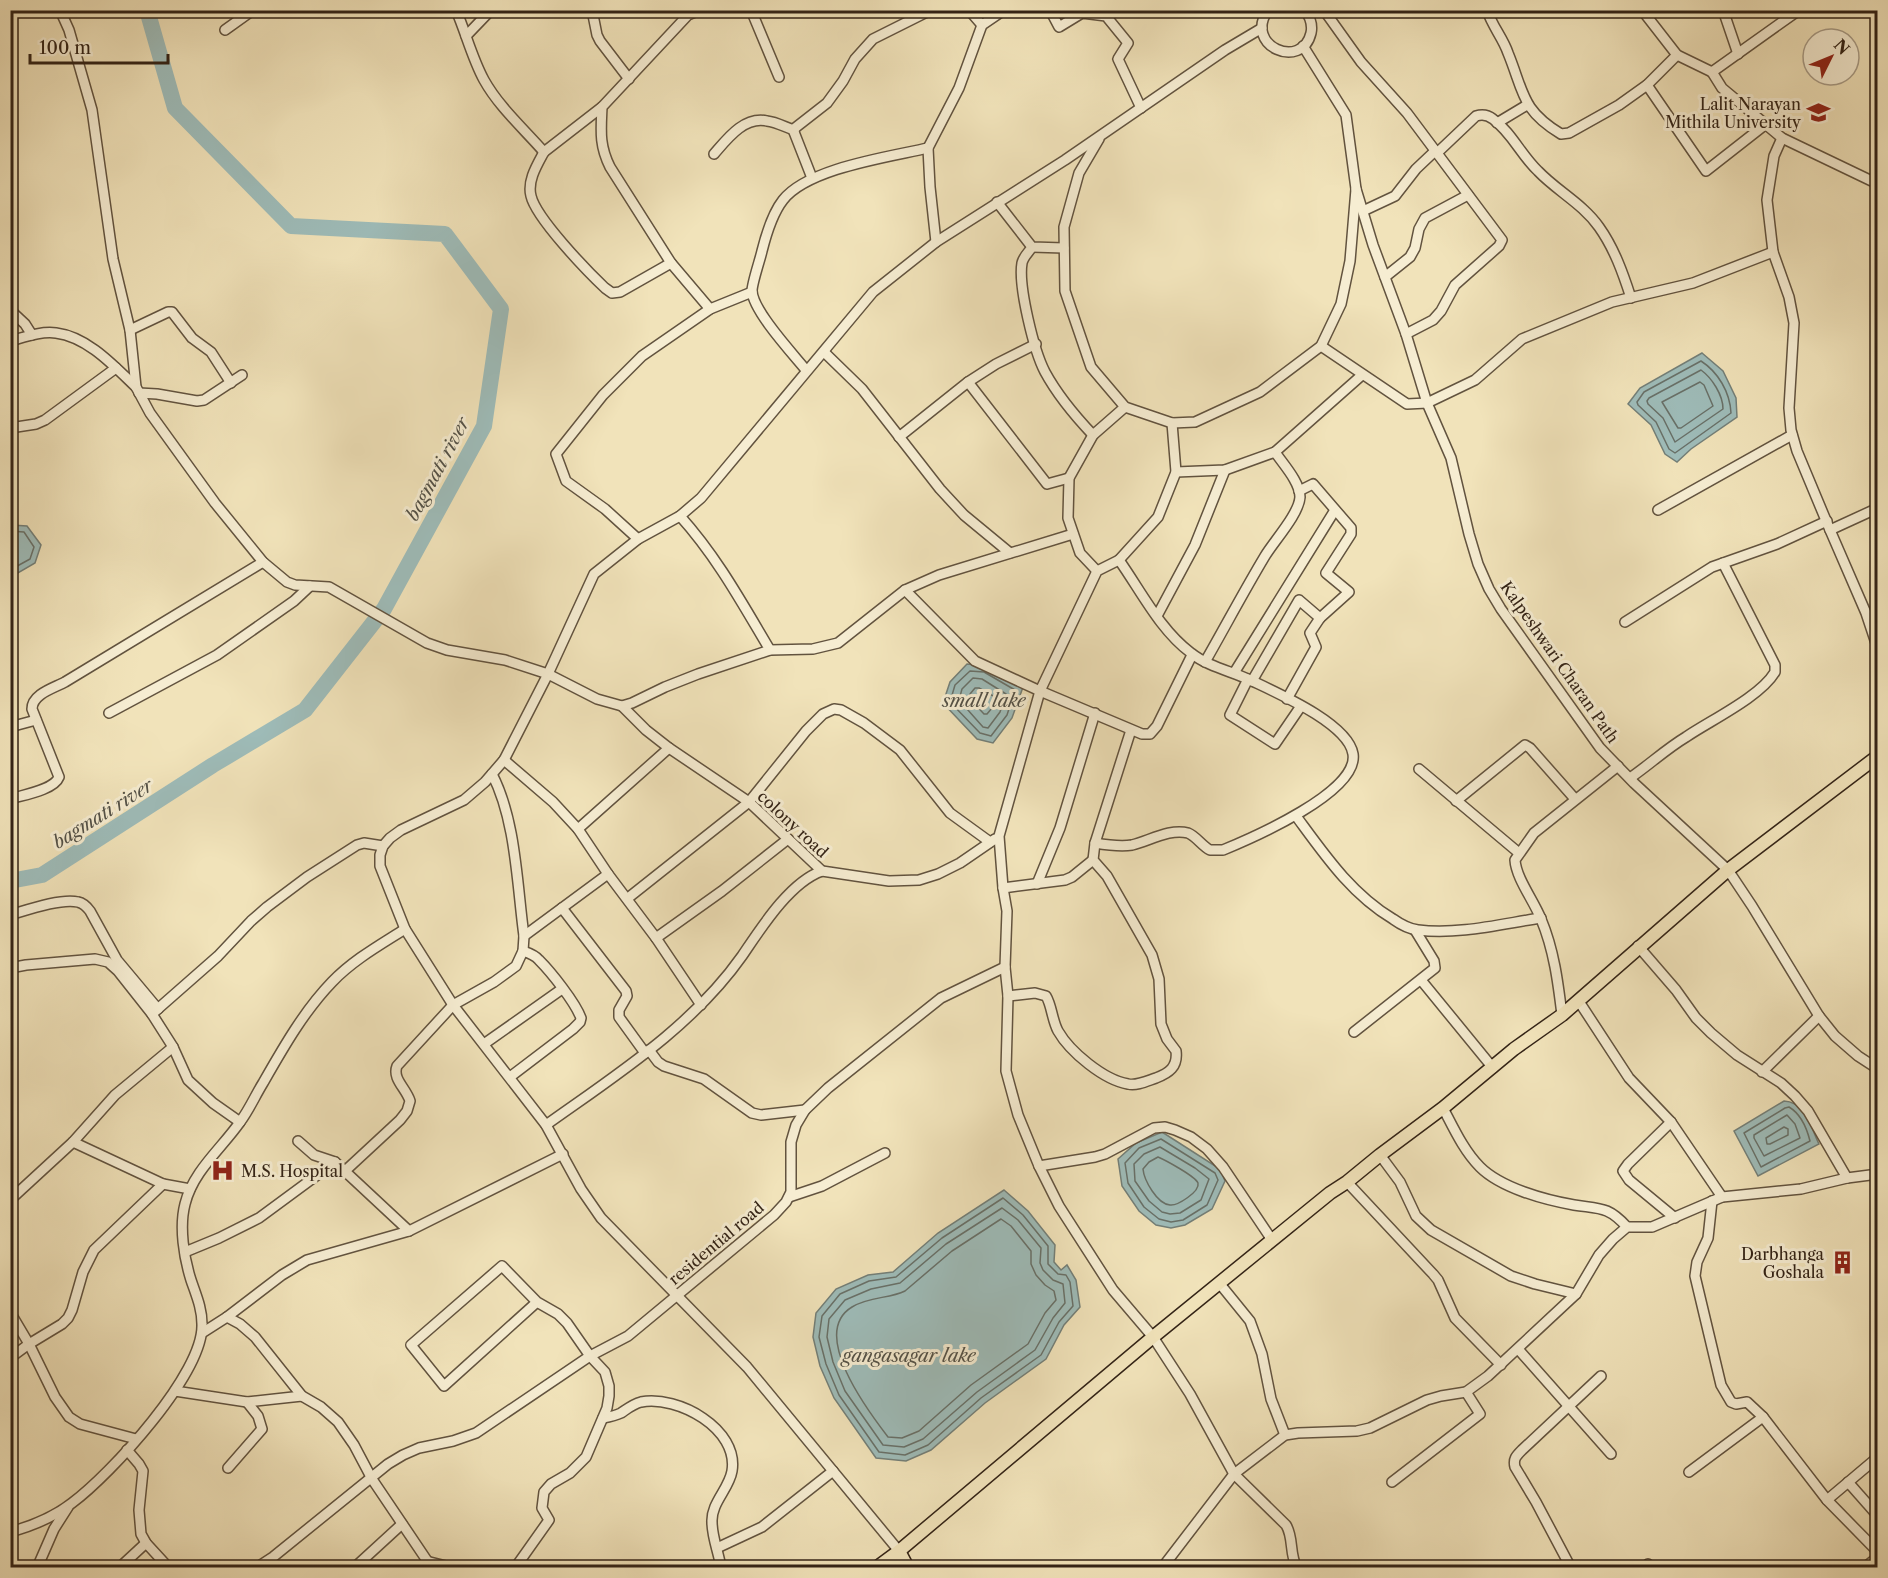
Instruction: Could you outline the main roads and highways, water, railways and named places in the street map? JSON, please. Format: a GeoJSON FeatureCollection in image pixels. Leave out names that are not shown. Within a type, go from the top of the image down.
{"type":"FeatureCollection","features":[{"type":"Feature","properties":{"kind":"main road"},"geometry":{"type":"LineString","coordinates":[[876,1568],[1330,1193],[1443,1108],[1514,1049],[1562,1015],[1638,946],[1728,870],[1878,756]]}},
{"type":"Feature","properties":{"kind":"main road"},"geometry":{"type":"LineString","coordinates":[[899,1551],[908,1568]]}},
{"type":"Feature","properties":{"kind":"water"},"geometry":{"type":"Polygon","coordinates":[[[1702,353],[1723,371],[1736,398],[1737,417],[1691,449],[1677,462],[1665,454],[1651,425],[1628,404],[1640,388],[1702,353]]]}},
{"type":"Feature","properties":{"kind":"water"},"geometry":{"type":"Polygon","coordinates":[[[11,525],[27,526],[41,545],[35,563],[11,577],[11,525]]]}},
{"type":"Feature","properties":{"kind":"water","name":"small lake"},"geometry":{"type":"Polygon","coordinates":[[[967,664],[986,666],[1023,687],[1012,718],[993,743],[977,739],[943,703],[950,682],[967,664]]]}},
{"type":"Feature","properties":{"kind":"water"},"geometry":{"type":"Polygon","coordinates":[[[1784,1101],[1791,1102],[1803,1111],[1819,1144],[1758,1176],[1734,1131],[1784,1101]]]}},
{"type":"Feature","properties":{"kind":"water"},"geometry":{"type":"Polygon","coordinates":[[[1162,1132],[1220,1169],[1225,1181],[1212,1209],[1185,1225],[1171,1228],[1156,1225],[1139,1211],[1122,1186],[1118,1159],[1136,1143],[1162,1132]]]}},
{"type":"Feature","properties":{"kind":"water","name":"gangasagar lake"},"geometry":{"type":"Polygon","coordinates":[[[1004,1190],[1028,1211],[1055,1245],[1054,1262],[1061,1270],[1067,1265],[1076,1280],[1080,1307],[1064,1325],[1046,1359],[985,1403],[931,1450],[906,1461],[876,1458],[834,1398],[820,1366],[813,1337],[816,1313],[836,1289],[868,1275],[893,1272],[938,1233],[1004,1190]]]}},
{"type":"Feature","properties":{"kind":"waterway","name":"bagmati river"},"geometry":{"type":"LineString","coordinates":[[10,881],[42,875],[213,765],[305,710],[384,609],[484,426],[501,309],[445,234],[291,226],[175,108],[147,10]]}},
{"type":"Feature","properties":{"kind":"place","name":"Lalit Narayan Mithila University"},"geometry":{"type":"Point","coordinates":[1819,113]}},
{"type":"Feature","properties":{"kind":"place","name":"M.S. Hospital"},"geometry":{"type":"Point","coordinates":[223,1171]}},
{"type":"Feature","properties":{"kind":"place","name":"Darbhanga Goshala"},"geometry":{"type":"Point","coordinates":[1842,1263]}}]}
